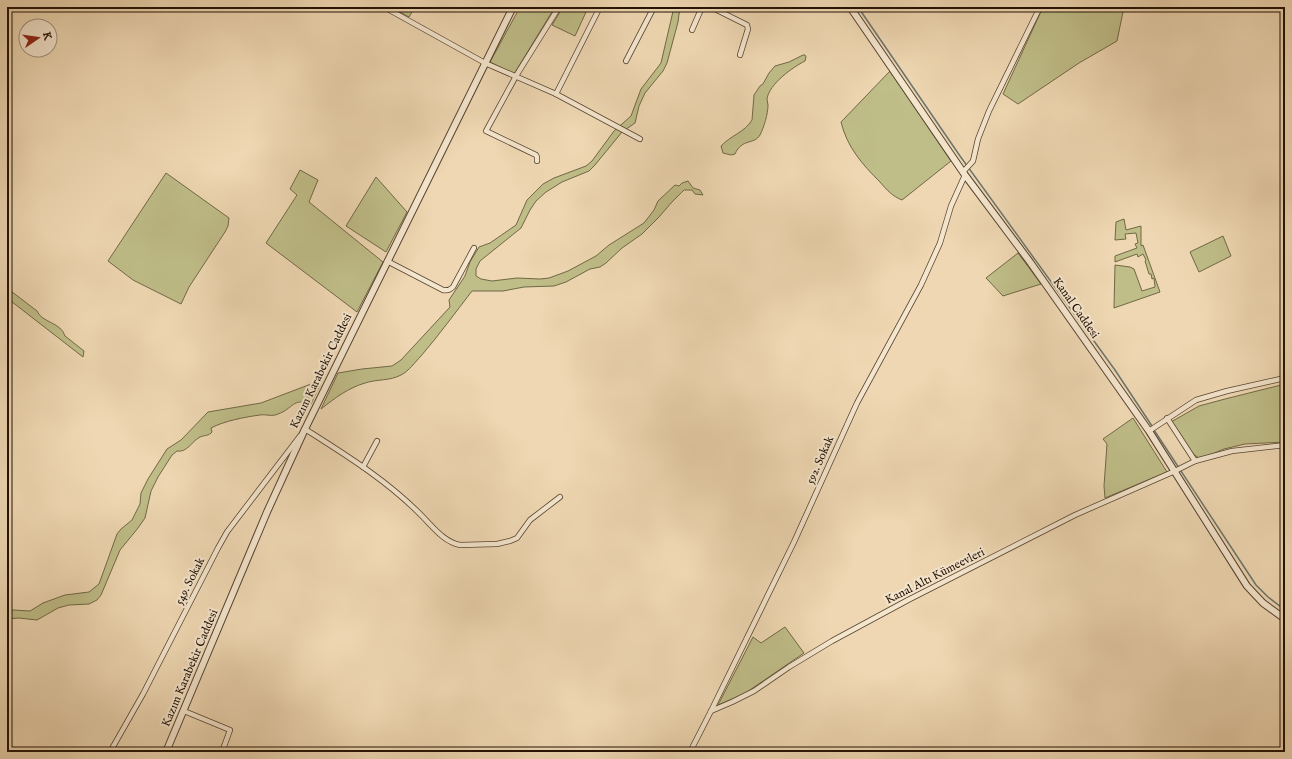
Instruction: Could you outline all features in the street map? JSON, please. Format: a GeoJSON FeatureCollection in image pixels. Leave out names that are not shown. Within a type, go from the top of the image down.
{"type":"FeatureCollection","features":[{"type":"Feature","properties":{"kind":"street"},"geometry":{"type":"LineString","coordinates":[[384,7],[485,63],[556,94],[640,139]]}},
{"type":"Feature","properties":{"kind":"street"},"geometry":{"type":"LineString","coordinates":[[537,161],[536,155],[486,131],[516,76],[560,7]]}},
{"type":"Feature","properties":{"kind":"street"},"geometry":{"type":"LineString","coordinates":[[556,94],[600,7]]}},
{"type":"Feature","properties":{"kind":"street"},"geometry":{"type":"LineString","coordinates":[[626,61],[654,7]]}},
{"type":"Feature","properties":{"kind":"street"},"geometry":{"type":"LineString","coordinates":[[692,30],[702,7]]}},
{"type":"Feature","properties":{"kind":"street"},"geometry":{"type":"LineString","coordinates":[[711,7],[748,25],[740,55]]}},
{"type":"Feature","properties":{"kind":"street","name":"Kanal Caddesi"},"geometry":{"type":"LineString","coordinates":[[850,7],[964,172],[1030,262],[1149,431],[1247,586],[1263,603],[1285,619]]}},
{"type":"Feature","properties":{"kind":"street","name":"592. Sokak"},"geometry":{"type":"LineString","coordinates":[[690,752],[794,542],[857,402],[921,285],[940,243],[951,206],[964,172],[974,159],[978,139],[989,111],[1040,7]]}},
{"type":"Feature","properties":{"kind":"street","name":"Kazım Karabekir Caddesi"},"geometry":{"type":"LineString","coordinates":[[166,752],[267,512],[305,429],[511,8]]}},
{"type":"Feature","properties":{"kind":"street"},"geometry":{"type":"LineString","coordinates":[[387,261],[443,290],[451,290],[474,248]]}},
{"type":"Feature","properties":{"kind":"street"},"geometry":{"type":"LineString","coordinates":[[1149,431],[1189,404],[1203,397],[1285,378]]}},
{"type":"Feature","properties":{"kind":"street"},"geometry":{"type":"LineString","coordinates":[[1166,419],[1195,461]]}},
{"type":"Feature","properties":{"kind":"street"},"geometry":{"type":"LineString","coordinates":[[305,429],[363,466],[404,499],[445,538],[450,542],[460,545],[497,544],[517,538],[530,520],[560,497]]}},
{"type":"Feature","properties":{"kind":"street","name":"549. Sokak"},"geometry":{"type":"LineString","coordinates":[[110,752],[143,694],[227,532],[305,429]]}},
{"type":"Feature","properties":{"kind":"street"},"geometry":{"type":"LineString","coordinates":[[363,466],[377,441]]}},
{"type":"Feature","properties":{"kind":"street","name":"Kanal Altı Kümeevleri"},"geometry":{"type":"LineString","coordinates":[[711,711],[754,691],[789,667],[832,641],[908,600],[1075,515],[1195,461],[1232,451],[1285,445]]}},
{"type":"Feature","properties":{"kind":"street"},"geometry":{"type":"LineString","coordinates":[[184,710],[230,730],[222,752]]}},
{"type":"Feature","properties":{"kind":"shaded area"},"geometry":{"type":"Polygon","coordinates":[[[390,7],[415,7],[409,17],[390,7]]]}},
{"type":"Feature","properties":{"kind":"shaded area"},"geometry":{"type":"Polygon","coordinates":[[[520,7],[555,7],[514,74],[490,62],[520,7]]]}},
{"type":"Feature","properties":{"kind":"shaded area"},"geometry":{"type":"Polygon","coordinates":[[[563,7],[581,7],[581,9],[586,12],[575,36],[552,25],[563,7]]]}},
{"type":"Feature","properties":{"kind":"shaded area"},"geometry":{"type":"Polygon","coordinates":[[[674,7],[680,7],[678,22],[667,63],[663,71],[645,93],[639,106],[635,123],[622,132],[589,171],[562,182],[546,192],[536,201],[521,228],[480,261],[476,269],[476,276],[481,279],[492,281],[517,278],[549,278],[568,271],[596,256],[609,245],[644,223],[654,210],[658,201],[675,185],[679,186],[688,181],[693,188],[700,190],[703,195],[695,194],[692,190],[684,190],[642,234],[622,248],[606,263],[600,267],[590,269],[566,282],[554,286],[524,287],[503,291],[472,291],[428,348],[407,371],[397,377],[359,385],[337,397],[321,409],[338,373],[392,366],[401,360],[450,307],[449,300],[465,276],[470,262],[479,247],[490,243],[516,225],[527,200],[543,184],[554,178],[586,166],[592,161],[614,131],[631,116],[641,89],[661,63],[674,7]]]}},
{"type":"Feature","properties":{"kind":"shaded area"},"geometry":{"type":"Polygon","coordinates":[[[1043,7],[1124,7],[1117,41],[1079,63],[1018,104],[1003,94],[1043,7]]]}},
{"type":"Feature","properties":{"kind":"shaded area"},"geometry":{"type":"Polygon","coordinates":[[[803,55],[806,57],[805,61],[794,67],[782,77],[769,93],[767,99],[767,116],[760,135],[755,140],[741,146],[735,154],[731,155],[723,153],[721,146],[745,128],[752,120],[754,95],[763,84],[769,73],[775,66],[789,62],[803,55]]]}},
{"type":"Feature","properties":{"kind":"shaded area"},"geometry":{"type":"Polygon","coordinates":[[[890,71],[951,161],[902,200],[895,197],[861,162],[847,139],[841,122],[890,71]]]}},
{"type":"Feature","properties":{"kind":"shaded area"},"geometry":{"type":"Polygon","coordinates":[[[300,170],[318,180],[309,202],[383,262],[357,312],[266,243],[297,195],[290,189],[300,170]]]}},
{"type":"Feature","properties":{"kind":"shaded area"},"geometry":{"type":"Polygon","coordinates":[[[166,173],[229,218],[228,226],[225,232],[189,287],[181,304],[133,280],[108,261],[166,173]]]}},
{"type":"Feature","properties":{"kind":"shaded area"},"geometry":{"type":"Polygon","coordinates":[[[376,177],[407,212],[386,252],[346,226],[376,177]]]}},
{"type":"Feature","properties":{"kind":"shaded area"},"geometry":{"type":"Polygon","coordinates":[[[1124,219],[1126,230],[1141,226],[1141,246],[1143,245],[1160,292],[1114,308],[1115,265],[1134,269],[1142,291],[1155,287],[1154,278],[1152,279],[1151,274],[1149,274],[1143,254],[1138,257],[1137,254],[1115,262],[1115,256],[1137,248],[1135,244],[1138,243],[1136,233],[1125,234],[1126,239],[1115,240],[1116,222],[1124,219]]]}},
{"type":"Feature","properties":{"kind":"shaded area"},"geometry":{"type":"Polygon","coordinates":[[[1223,236],[1231,256],[1199,272],[1190,252],[1223,236]]]}},
{"type":"Feature","properties":{"kind":"shaded area"},"geometry":{"type":"Polygon","coordinates":[[[1018,253],[1041,284],[1003,296],[986,278],[1018,253]]]}},
{"type":"Feature","properties":{"kind":"shaded area"},"geometry":{"type":"Polygon","coordinates":[[[7,288],[37,311],[39,315],[60,328],[65,336],[84,351],[83,357],[7,298],[7,288]]]}},
{"type":"Feature","properties":{"kind":"shaded area"},"geometry":{"type":"Polygon","coordinates":[[[311,384],[320,385],[311,404],[300,402],[293,404],[283,412],[276,415],[254,416],[222,423],[211,428],[212,432],[210,434],[200,437],[187,449],[177,451],[172,455],[151,491],[145,518],[120,550],[101,595],[97,600],[89,604],[69,605],[58,608],[37,620],[19,618],[7,619],[7,612],[13,610],[30,611],[43,603],[65,595],[89,592],[99,584],[117,534],[132,520],[140,504],[141,493],[167,449],[181,440],[208,412],[261,403],[311,384]]]}},
{"type":"Feature","properties":{"kind":"shaded area"},"geometry":{"type":"Polygon","coordinates":[[[1285,384],[1285,442],[1245,444],[1224,449],[1200,459],[1192,453],[1171,422],[1199,406],[1285,384]]]}},
{"type":"Feature","properties":{"kind":"shaded area"},"geometry":{"type":"Polygon","coordinates":[[[1133,418],[1167,472],[1105,498],[1104,486],[1107,444],[1103,439],[1133,418]]]}},
{"type":"Feature","properties":{"kind":"shaded area"},"geometry":{"type":"Polygon","coordinates":[[[785,627],[804,653],[744,694],[718,705],[753,637],[761,643],[785,627]]]}},
{"type":"Feature","properties":{"kind":"waterway"},"geometry":{"type":"LineString","coordinates":[[858,7],[960,156],[1115,370],[1152,426]]}},
{"type":"Feature","properties":{"kind":"waterway"},"geometry":{"type":"LineString","coordinates":[[1154,430],[1256,585],[1268,597],[1285,610]]}}]}
